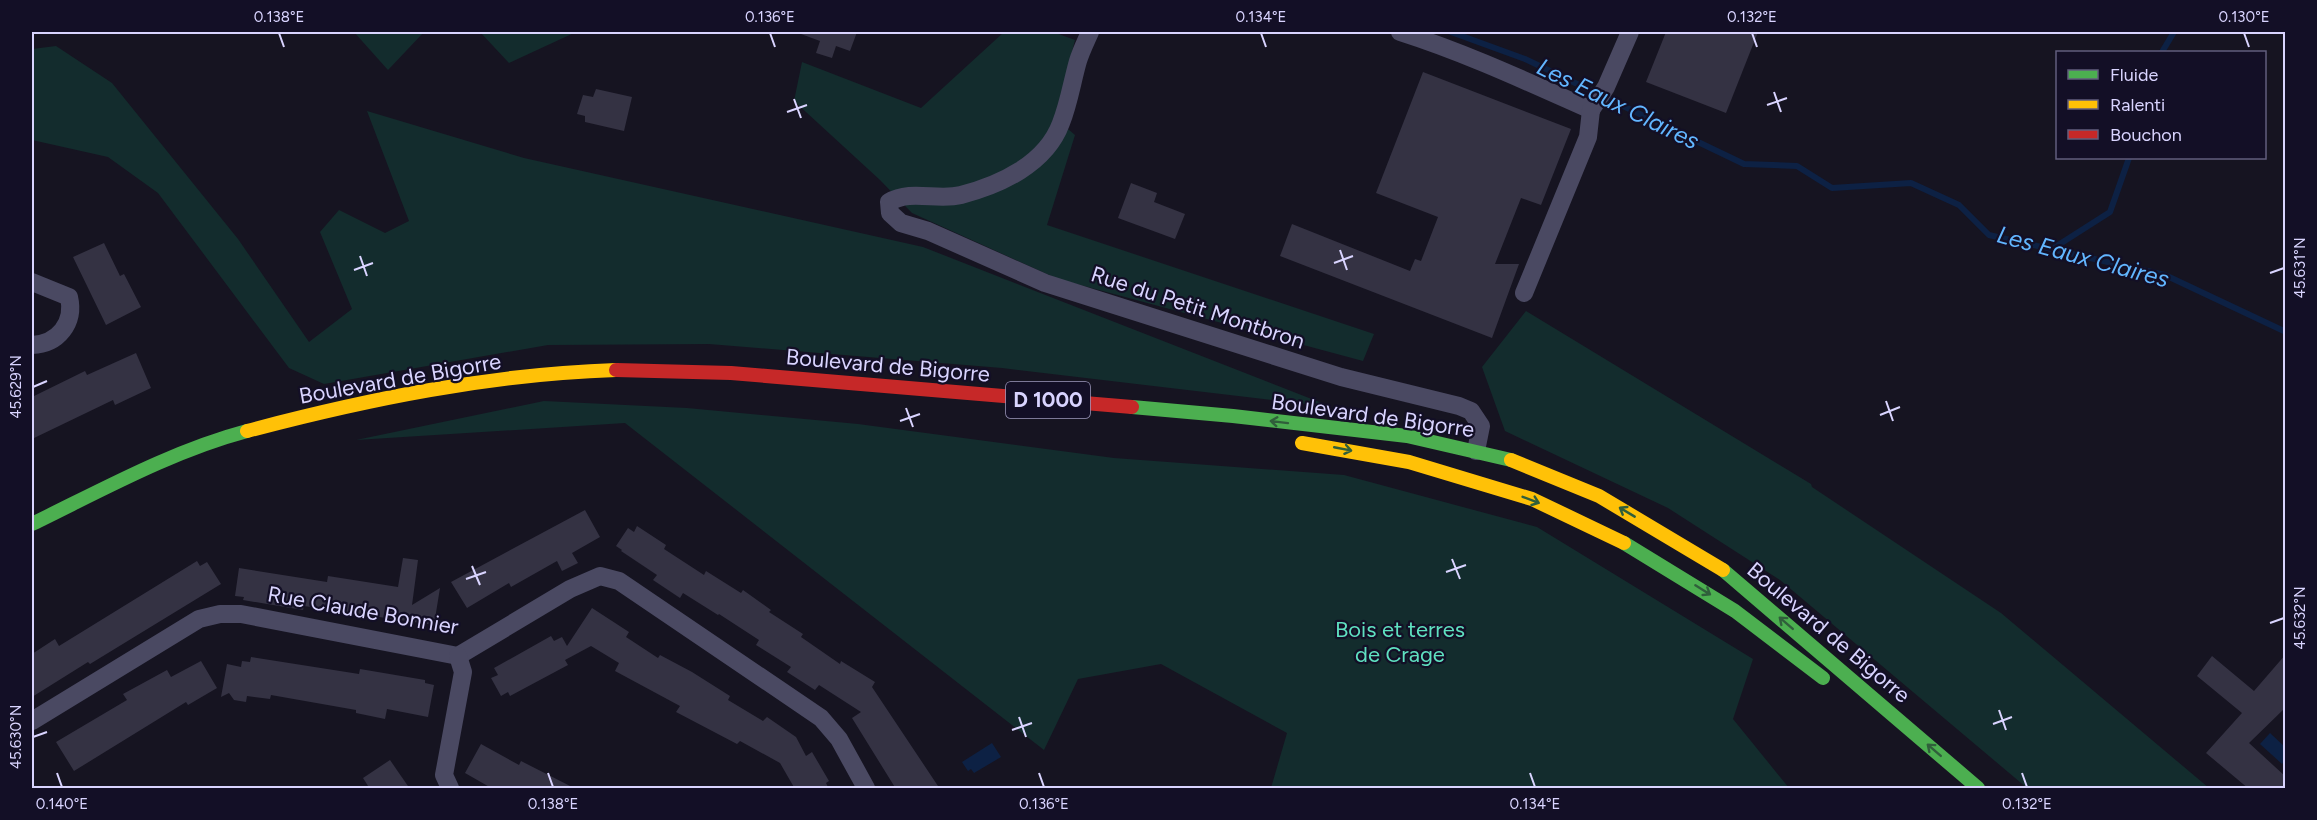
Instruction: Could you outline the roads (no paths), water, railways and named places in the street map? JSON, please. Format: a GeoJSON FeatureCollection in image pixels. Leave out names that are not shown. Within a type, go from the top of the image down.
{"type":"FeatureCollection","features":[{"type":"Feature","properties":{"kind":"main road","name":"Boulevard de Bigorre"},"geometry":{"type":"LineString","coordinates":[[32,524],[151,466],[221,438],[368,401],[457,385],[577,371],[643,369],[730,373],[1233,416],[1407,436],[1511,460],[1599,496],[1719,567],[1978,789]]}},
{"type":"Feature","properties":{"kind":"main road"},"geometry":{"type":"LineString","coordinates":[[533,390],[568,385],[666,385]]}},
{"type":"Feature","properties":{"kind":"main road"},"geometry":{"type":"LineString","coordinates":[[231,450],[274,438]]}},
{"type":"Feature","properties":{"kind":"main road","name":"Boulevard de Bigorre"},"geometry":{"type":"LineString","coordinates":[[1286,441],[1409,462],[1532,499],[1636,549],[1735,611],[1831,684]]}},
{"type":"Feature","properties":{"kind":"main road"},"geometry":{"type":"LineString","coordinates":[[32,538],[165,475]]}},
{"type":"Feature","properties":{"kind":"street","name":"Rue du Petit Montbron"},"geometry":{"type":"LineString","coordinates":[[1090,32],[1079,59],[1061,125],[1042,154],[1016,173],[997,183],[958,195],[900,195],[889,202],[890,213],[901,223],[928,231],[1045,283],[1341,377],[1458,405],[1471,411],[1481,426],[1476,451]]}},
{"type":"Feature","properties":{"kind":"street"},"geometry":{"type":"LineString","coordinates":[[1400,32],[1594,107]]}},
{"type":"Feature","properties":{"kind":"street"},"geometry":{"type":"LineString","coordinates":[[1524,292],[1588,137],[1594,107],[1606,87],[1630,32]]}},
{"type":"Feature","properties":{"kind":"street"},"geometry":{"type":"LineString","coordinates":[[32,282],[69,297],[72,306],[70,320],[65,331],[54,338],[32,345]]}},
{"type":"Feature","properties":{"kind":"street","name":"Rue Claude Bonnier"},"geometry":{"type":"LineString","coordinates":[[32,721],[199,619],[220,614],[241,614],[458,656],[570,589],[600,576],[620,581],[821,718],[839,739],[866,789]]}},
{"type":"Feature","properties":{"kind":"street"},"geometry":{"type":"LineString","coordinates":[[450,789],[444,775],[463,672],[458,656]]}},
{"type":"Feature","properties":{"kind":"water"},"geometry":{"type":"Polygon","coordinates":[[[2270,733],[2285,747],[2285,760],[2282,764],[2260,744],[2270,733]]]}},
{"type":"Feature","properties":{"kind":"water"},"geometry":{"type":"Polygon","coordinates":[[[992,743],[1001,757],[974,773],[971,769],[968,771],[962,762],[992,743]]]}},
{"type":"Feature","properties":{"kind":"waterway","name":"Les Eaux Claires"},"geometry":{"type":"LineString","coordinates":[[1451,32],[1525,59],[1744,164],[1797,166],[1832,188],[1911,183],[1959,205],[1989,235],[2165,275],[2286,332]]}},
{"type":"Feature","properties":{"kind":"waterway"},"geometry":{"type":"LineString","coordinates":[[2163,51],[2174,32]]}},
{"type":"Feature","properties":{"kind":"waterway"},"geometry":{"type":"LineString","coordinates":[[2052,249],[2110,212],[2129,159]]}},
{"type":"Feature","properties":{"kind":"park label","name":"Bois et terres de Crage"},"geometry":{"type":"Point","coordinates":[1400,642]}}]}
